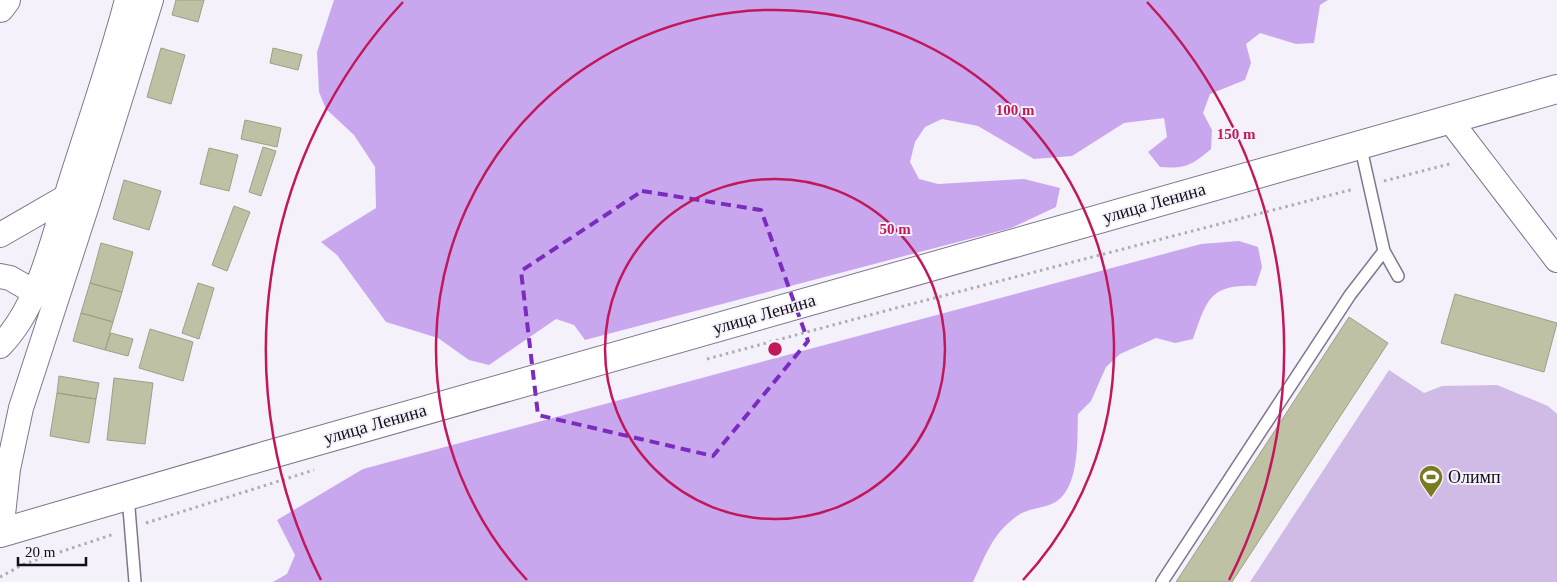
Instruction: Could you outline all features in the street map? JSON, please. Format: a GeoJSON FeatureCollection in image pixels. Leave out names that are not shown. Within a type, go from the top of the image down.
{"type":"FeatureCollection","features":[{"type":"Feature","properties":{"kind":"main road"},"geometry":{"type":"LineString","coordinates":[[0,8],[6,0]]}},
{"type":"Feature","properties":{"kind":"main road","name":"улица Ленина"},"geometry":{"type":"LineString","coordinates":[[1,533],[1557,89]]}},
{"type":"Feature","properties":{"kind":"street"},"geometry":{"type":"LineString","coordinates":[[0,346],[9,338],[36,293],[112,55],[127,0]]}},
{"type":"Feature","properties":{"kind":"street"},"geometry":{"type":"LineString","coordinates":[[1,533],[8,469],[21,408],[151,0]]}},
{"type":"Feature","properties":{"kind":"street"},"geometry":{"type":"LineString","coordinates":[[1449,119],[1557,260]]}},
{"type":"Feature","properties":{"kind":"street"},"geometry":{"type":"LineString","coordinates":[[0,235],[66,196]]}},
{"type":"Feature","properties":{"kind":"street"},"geometry":{"type":"LineString","coordinates":[[0,276],[10,278],[36,293]]}},
{"type":"Feature","properties":{"kind":"lane"},"geometry":{"type":"LineString","coordinates":[[1360,144],[1384,251],[1398,276]]}},
{"type":"Feature","properties":{"kind":"lane"},"geometry":{"type":"LineString","coordinates":[[1162,582],[1350,295],[1384,251]]}},
{"type":"Feature","properties":{"kind":"lane"},"geometry":{"type":"LineString","coordinates":[[128,496],[135,582]]}},
{"type":"Feature","properties":{"kind":"path"},"geometry":{"type":"LineString","coordinates":[[707,359],[1477,156]]}},
{"type":"Feature","properties":{"kind":"path"},"geometry":{"type":"LineString","coordinates":[[0,577],[24,564],[130,528],[318,469]]}},
{"type":"Feature","properties":{"kind":"highlighted area"},"geometry":{"type":"Polygon","coordinates":[[[642,191],[761,210],[808,341],[713,456],[538,415],[521,271],[642,191]]]}},
{"type":"Feature","properties":{"kind":"shaded area"},"geometry":{"type":"Polygon","coordinates":[[[334,0],[1328,0],[1320,5],[1314,43],[1296,44],[1260,33],[1246,44],[1251,63],[1245,80],[1210,94],[1203,113],[1212,130],[1211,149],[1188,165],[1160,167],[1148,152],[1167,137],[1164,118],[1124,123],[1072,156],[1034,159],[978,126],[942,119],[925,127],[915,142],[910,162],[919,179],[938,184],[1024,179],[1060,188],[1056,207],[1011,228],[585,340],[574,325],[556,319],[489,365],[469,360],[438,338],[386,322],[337,255],[321,242],[376,208],[375,167],[354,135],[326,109],[319,92],[317,52],[334,0]]]}},
{"type":"Feature","properties":{"kind":"shaded area"},"geometry":{"type":"Polygon","coordinates":[[[1239,241],[1258,247],[1262,267],[1256,286],[1228,288],[1212,297],[1202,314],[1193,339],[1175,343],[1156,338],[1120,354],[1106,367],[1091,401],[1078,414],[1076,460],[1070,484],[1064,494],[1053,504],[1022,513],[1008,523],[990,546],[973,582],[273,582],[287,574],[295,555],[277,520],[363,469],[1201,244],[1239,241]]]}},
{"type":"Feature","properties":{"kind":"shaded area","name":"Олимп"},"geometry":{"type":"Polygon","coordinates":[[[1389,370],[1424,393],[1442,386],[1497,385],[1548,406],[1557,414],[1557,582],[1250,582],[1389,370]]]}},
{"type":"Feature","properties":{"kind":"building"},"geometry":{"type":"Polygon","coordinates":[[[176,0],[204,0],[198,22],[172,15],[176,0]]]}},
{"type":"Feature","properties":{"kind":"building"},"geometry":{"type":"Polygon","coordinates":[[[161,48],[185,55],[171,104],[147,97],[161,48]]]}},
{"type":"Feature","properties":{"kind":"building"},"geometry":{"type":"Polygon","coordinates":[[[273,48],[302,55],[298,70],[270,63],[273,48]]]}},
{"type":"Feature","properties":{"kind":"building"},"geometry":{"type":"Polygon","coordinates":[[[245,120],[281,128],[277,147],[241,139],[245,120]]]}},
{"type":"Feature","properties":{"kind":"building"},"geometry":{"type":"Polygon","coordinates":[[[263,147],[276,151],[261,196],[249,192],[263,147]]]}},
{"type":"Feature","properties":{"kind":"building"},"geometry":{"type":"Polygon","coordinates":[[[209,148],[238,155],[229,191],[200,184],[209,148]]]}},
{"type":"Feature","properties":{"kind":"building"},"geometry":{"type":"Polygon","coordinates":[[[124,180],[161,191],[149,230],[113,219],[124,180]]]}},
{"type":"Feature","properties":{"kind":"building"},"geometry":{"type":"Polygon","coordinates":[[[234,206],[250,212],[227,271],[212,265],[234,206]]]}},
{"type":"Feature","properties":{"kind":"building"},"geometry":{"type":"Polygon","coordinates":[[[101,243],[133,252],[122,292],[90,283],[101,243]]]}},
{"type":"Feature","properties":{"kind":"building"},"geometry":{"type":"Polygon","coordinates":[[[90,283],[122,292],[113,322],[81,313],[90,283]]]}},
{"type":"Feature","properties":{"kind":"building"},"geometry":{"type":"Polygon","coordinates":[[[198,283],[214,288],[199,339],[182,333],[198,283]]]}},
{"type":"Feature","properties":{"kind":"building"},"geometry":{"type":"Polygon","coordinates":[[[1455,294],[1557,323],[1544,372],[1441,343],[1455,294]]]}},
{"type":"Feature","properties":{"kind":"building"},"geometry":{"type":"Polygon","coordinates":[[[81,313],[113,322],[105,350],[73,341],[81,313]]]}},
{"type":"Feature","properties":{"kind":"building"},"geometry":{"type":"Polygon","coordinates":[[[1349,317],[1388,343],[1232,582],[1176,582],[1349,317]]]}},
{"type":"Feature","properties":{"kind":"building"},"geometry":{"type":"Polygon","coordinates":[[[150,329],[193,342],[183,381],[139,368],[150,329]]]}},
{"type":"Feature","properties":{"kind":"building"},"geometry":{"type":"Polygon","coordinates":[[[111,333],[133,339],[128,356],[105,350],[111,333]]]}},
{"type":"Feature","properties":{"kind":"building"},"geometry":{"type":"Polygon","coordinates":[[[59,376],[99,383],[96,399],[57,393],[59,376]]]}},
{"type":"Feature","properties":{"kind":"building"},"geometry":{"type":"Polygon","coordinates":[[[114,378],[153,383],[145,444],[107,440],[114,378]]]}},
{"type":"Feature","properties":{"kind":"building"},"geometry":{"type":"Polygon","coordinates":[[[57,393],[96,399],[89,443],[50,436],[57,393]]]}},
{"type":"Feature","properties":{"kind":"place","name":"Олимп"},"geometry":{"type":"Point","coordinates":[1431,498]}}]}
